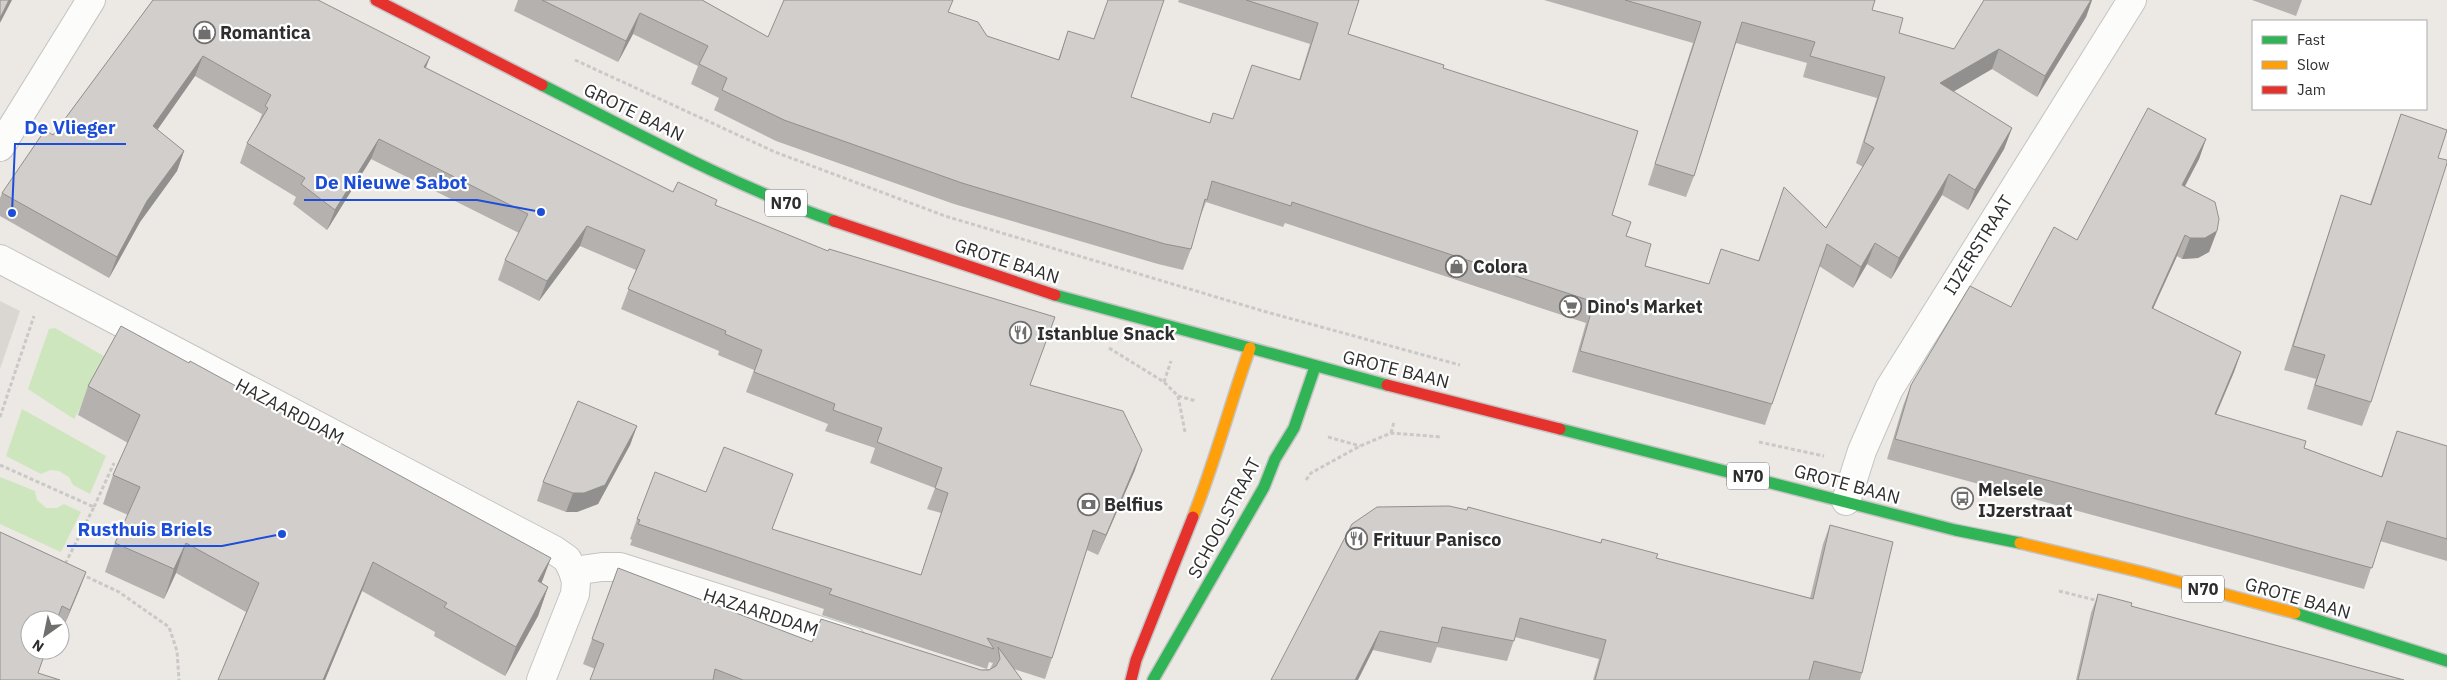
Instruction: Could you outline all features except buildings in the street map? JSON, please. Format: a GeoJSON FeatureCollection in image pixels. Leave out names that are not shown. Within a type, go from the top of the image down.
{"type":"FeatureCollection","features":[{"type":"Feature","properties":{"kind":"main road","name":"GROTE BAAN"},"geometry":{"type":"LineString","coordinates":[[376,0],[645,138],[799,208],[1056,295],[1315,367],[1955,530],[2051,549],[2244,600],[2447,661]]}},
{"type":"Feature","properties":{"kind":"main road","name":"SCHOOLSTRAAT"},"geometry":{"type":"LineString","coordinates":[[1131,680],[1136,660],[1214,466],[1232,400],[1250,348]]}},
{"type":"Feature","properties":{"kind":"main road","name":"SCHOOLSTRAAT"},"geometry":{"type":"LineString","coordinates":[[1153,680],[1264,487],[1275,459],[1294,428],[1315,367]]}},
{"type":"Feature","properties":{"kind":"street"},"geometry":{"type":"LineString","coordinates":[[0,146],[91,0]]}},
{"type":"Feature","properties":{"kind":"street","name":"IJZERSTRAAT"},"geometry":{"type":"LineString","coordinates":[[1846,501],[1857,464],[1889,390],[2132,0]]}},
{"type":"Feature","properties":{"kind":"street","name":"HAZAARDDAM"},"geometry":{"type":"LineString","coordinates":[[0,260],[554,550],[567,559],[573,571],[602,567],[620,567],[873,647]]}},
{"type":"Feature","properties":{"kind":"street"},"geometry":{"type":"LineString","coordinates":[[542,680],[574,594],[576,582],[573,571]]}},
{"type":"Feature","properties":{"kind":"path"},"geometry":{"type":"LineString","coordinates":[[573,59],[775,152],[945,216],[1263,311],[1461,366]]}},
{"type":"Feature","properties":{"kind":"path"},"geometry":{"type":"LineString","coordinates":[[0,417],[46,284]]}},
{"type":"Feature","properties":{"kind":"path"},"geometry":{"type":"LineString","coordinates":[[1753,440],[1857,464]]}},
{"type":"Feature","properties":{"kind":"path"},"geometry":{"type":"LineString","coordinates":[[57,563],[65,566],[114,463]]}},
{"type":"Feature","properties":{"kind":"path"},"geometry":{"type":"LineString","coordinates":[[0,465],[94,507]]}},
{"type":"Feature","properties":{"kind":"path"},"geometry":{"type":"LineString","coordinates":[[74,571],[119,592],[169,627],[177,651],[179,680]]}},
{"type":"Feature","properties":{"kind":"green space"},"geometry":{"type":"Polygon","coordinates":[[[55,328],[109,359],[74,419],[28,389],[49,329],[55,328]]]}},
{"type":"Feature","properties":{"kind":"green space"},"geometry":{"type":"Polygon","coordinates":[[[22,409],[106,456],[90,494],[73,485],[69,477],[59,471],[50,470],[41,474],[6,456],[22,409]]]}},
{"type":"Feature","properties":{"kind":"green space"},"geometry":{"type":"Polygon","coordinates":[[[0,477],[35,491],[37,500],[46,508],[57,508],[64,504],[81,512],[61,552],[0,524],[0,477]]]}},
{"type":"Feature","properties":{"kind":"shaded area"},"geometry":{"type":"Polygon","coordinates":[[[0,301],[20,311],[0,369],[0,301]]]}},
{"type":"Feature","properties":{"kind":"traffic: fast"},"geometry":{"type":"LineString","coordinates":[[542,85],[722,175],[759,192],[834,221]]}},
{"type":"Feature","properties":{"kind":"traffic: fast"},"geometry":{"type":"LineString","coordinates":[[1055,295],[1387,385]]}},
{"type":"Feature","properties":{"kind":"traffic: fast"},"geometry":{"type":"LineString","coordinates":[[1153,680],[1264,487],[1275,459],[1294,428],[1315,367]]}},
{"type":"Feature","properties":{"kind":"traffic: fast"},"geometry":{"type":"LineString","coordinates":[[1560,429],[1955,530],[2020,543]]}},
{"type":"Feature","properties":{"kind":"traffic: fast"},"geometry":{"type":"LineString","coordinates":[[2295,613],[2447,661]]}},
{"type":"Feature","properties":{"kind":"traffic: slow"},"geometry":{"type":"LineString","coordinates":[[1193,517],[1250,348]]}},
{"type":"Feature","properties":{"kind":"traffic: slow"},"geometry":{"type":"LineString","coordinates":[[2020,543],[2141,572],[2295,613]]}},
{"type":"Feature","properties":{"kind":"traffic: jam"},"geometry":{"type":"LineString","coordinates":[[376,0],[542,85]]}},
{"type":"Feature","properties":{"kind":"traffic: jam"},"geometry":{"type":"LineString","coordinates":[[834,221],[1055,295]]}},
{"type":"Feature","properties":{"kind":"traffic: jam"},"geometry":{"type":"LineString","coordinates":[[1387,385],[1560,429]]}},
{"type":"Feature","properties":{"kind":"traffic: jam"},"geometry":{"type":"LineString","coordinates":[[1131,680],[1136,660],[1193,517]]}},
{"type":"Feature","properties":{"kind":"place","name":"Romantica"},"geometry":{"type":"Point","coordinates":[204,32]}},
{"type":"Feature","properties":{"kind":"place","name":"De Nieuwe Sabot"},"geometry":{"type":"Point","coordinates":[541,212]}},
{"type":"Feature","properties":{"kind":"place","name":"De Vlieger"},"geometry":{"type":"Point","coordinates":[12,213]}},
{"type":"Feature","properties":{"kind":"place","name":"Colora"},"geometry":{"type":"Point","coordinates":[1457,266]}},
{"type":"Feature","properties":{"kind":"place","name":"Dino's Market"},"geometry":{"type":"Point","coordinates":[1571,306]}},
{"type":"Feature","properties":{"kind":"place","name":"Istanblue Snack"},"geometry":{"type":"Point","coordinates":[1021,333]}},
{"type":"Feature","properties":{"kind":"place","name":"Melsele IJzerstraat"},"geometry":{"type":"Point","coordinates":[1962,499]}},
{"type":"Feature","properties":{"kind":"place","name":"Belfius"},"geometry":{"type":"Point","coordinates":[1088,504]}},
{"type":"Feature","properties":{"kind":"place","name":"Rusthuis Briels"},"geometry":{"type":"Point","coordinates":[282,534]}},
{"type":"Feature","properties":{"kind":"place","name":"Frituur Panisco"},"geometry":{"type":"Point","coordinates":[1357,539]}}]}
